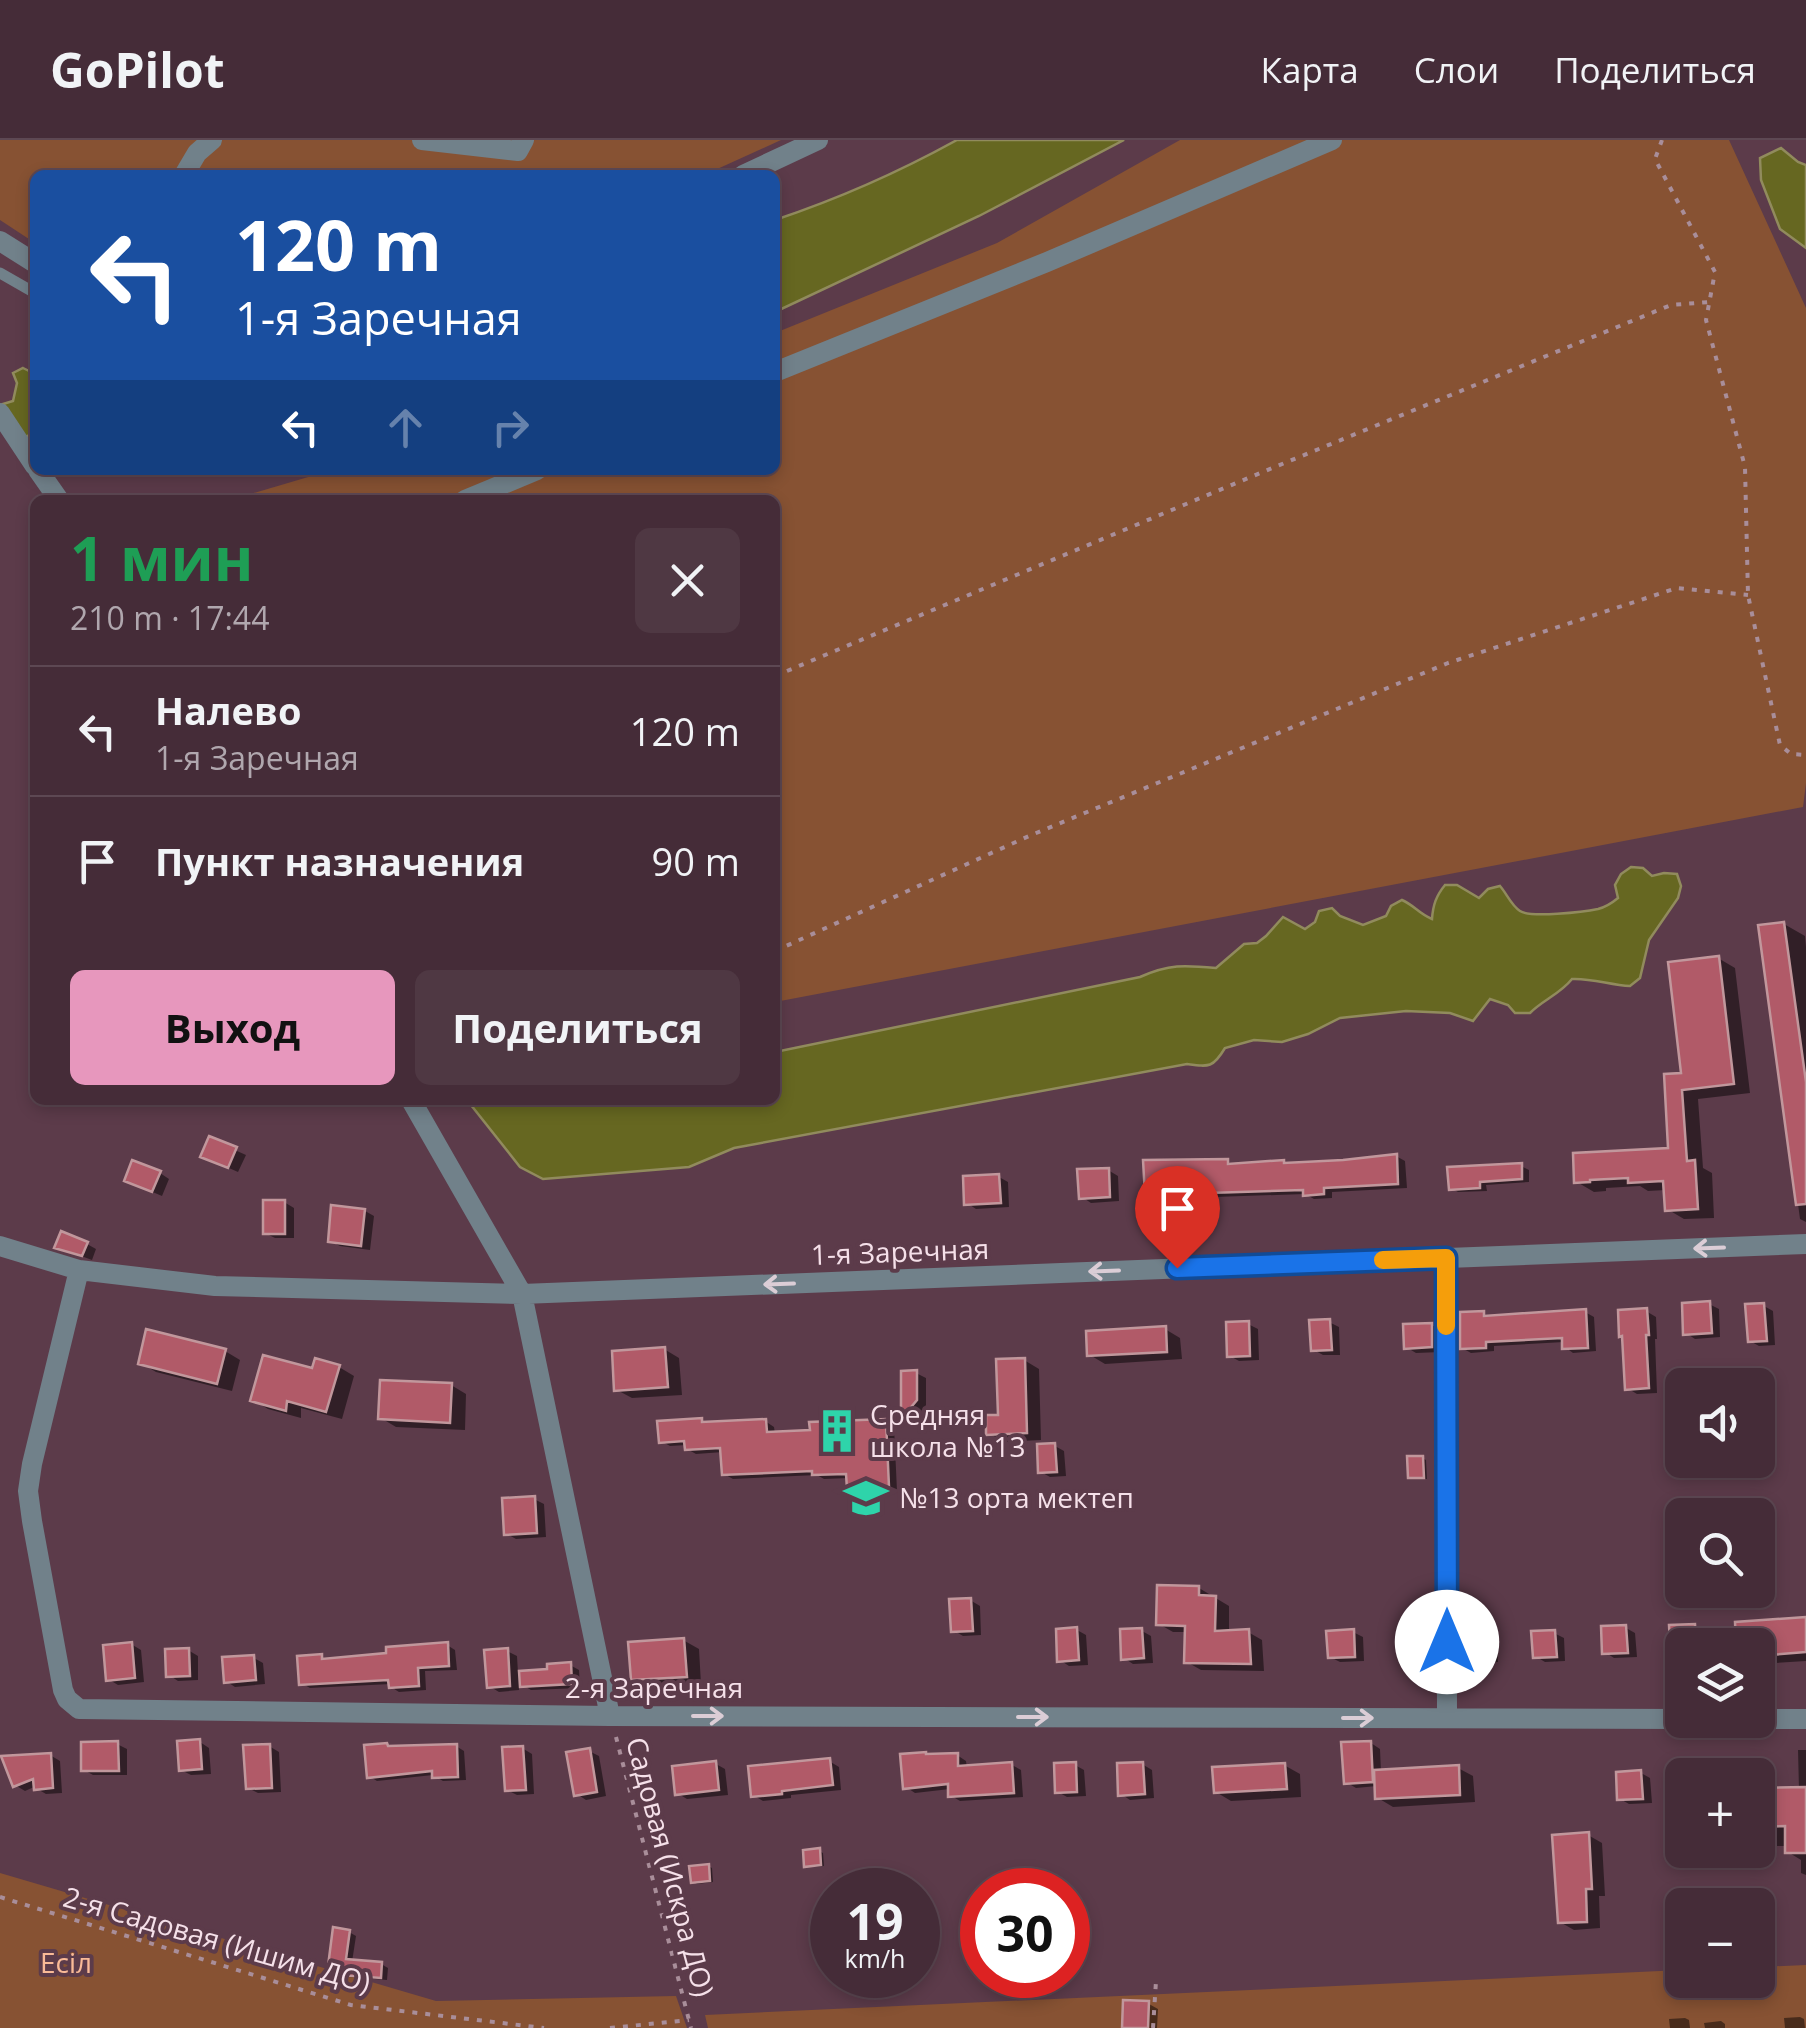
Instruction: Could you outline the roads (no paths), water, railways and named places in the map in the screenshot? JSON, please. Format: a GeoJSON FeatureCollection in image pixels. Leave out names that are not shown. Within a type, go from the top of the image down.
{"type":"FeatureCollection","features":[{"type":"Feature","properties":{"kind":"street"},"geometry":{"type":"LineString","coordinates":[[187,170],[197,153],[212,140]]}},
{"type":"Feature","properties":{"kind":"street"},"geometry":{"type":"LineString","coordinates":[[422,140],[518,150],[524,140]]}},
{"type":"Feature","properties":{"kind":"street"},"geometry":{"type":"LineString","coordinates":[[753,170],[818,140]]}},
{"type":"Feature","properties":{"kind":"street"},"geometry":{"type":"LineString","coordinates":[[780,370],[1047,262],[1332,140]]}},
{"type":"Feature","properties":{"kind":"street"},"geometry":{"type":"LineString","coordinates":[[0,240],[30,260]]}},
{"type":"Feature","properties":{"kind":"street"},"geometry":{"type":"LineString","coordinates":[[0,413],[30,459]]}},
{"type":"Feature","properties":{"kind":"street"},"geometry":{"type":"LineString","coordinates":[[477,495],[525,475]]}},
{"type":"Feature","properties":{"kind":"street"},"geometry":{"type":"LineString","coordinates":[[414,1105],[522,1294],[610,1716]]}},
{"type":"Feature","properties":{"kind":"street"},"geometry":{"type":"LineString","coordinates":[[0,1228],[7,1248]]}},
{"type":"Feature","properties":{"kind":"street","name":"1-я Заречная"},"geometry":{"type":"LineString","coordinates":[[7,1248],[80,1270],[216,1286],[522,1294],[1806,1244]]}},
{"type":"Feature","properties":{"kind":"street"},"geometry":{"type":"LineString","coordinates":[[1446,1258],[1447,1718]]}},
{"type":"Feature","properties":{"kind":"street","name":"2-я Заречная"},"geometry":{"type":"LineString","coordinates":[[80,1270],[28,1491],[64,1690],[72,1706],[79,1709],[610,1716],[1665,1719]]}},
{"type":"Feature","properties":{"kind":"street"},"geometry":{"type":"LineString","coordinates":[[1775,1719],[1806,1719]]}},
{"type":"Feature","properties":{"kind":"lane"},"geometry":{"type":"LineString","coordinates":[[0,274],[30,291]]}},
{"type":"Feature","properties":{"kind":"place","name":"Средняя школа №13"},"geometry":{"type":"Point","coordinates":[837,1431]}},
{"type":"Feature","properties":{"kind":"place","name":"№13 орта мектеп"},"geometry":{"type":"Point","coordinates":[866,1498]}},
{"type":"Feature","properties":{"kind":"park label","name":"Есіл"},"geometry":{"type":"Point","coordinates":[66,1963]}}]}
